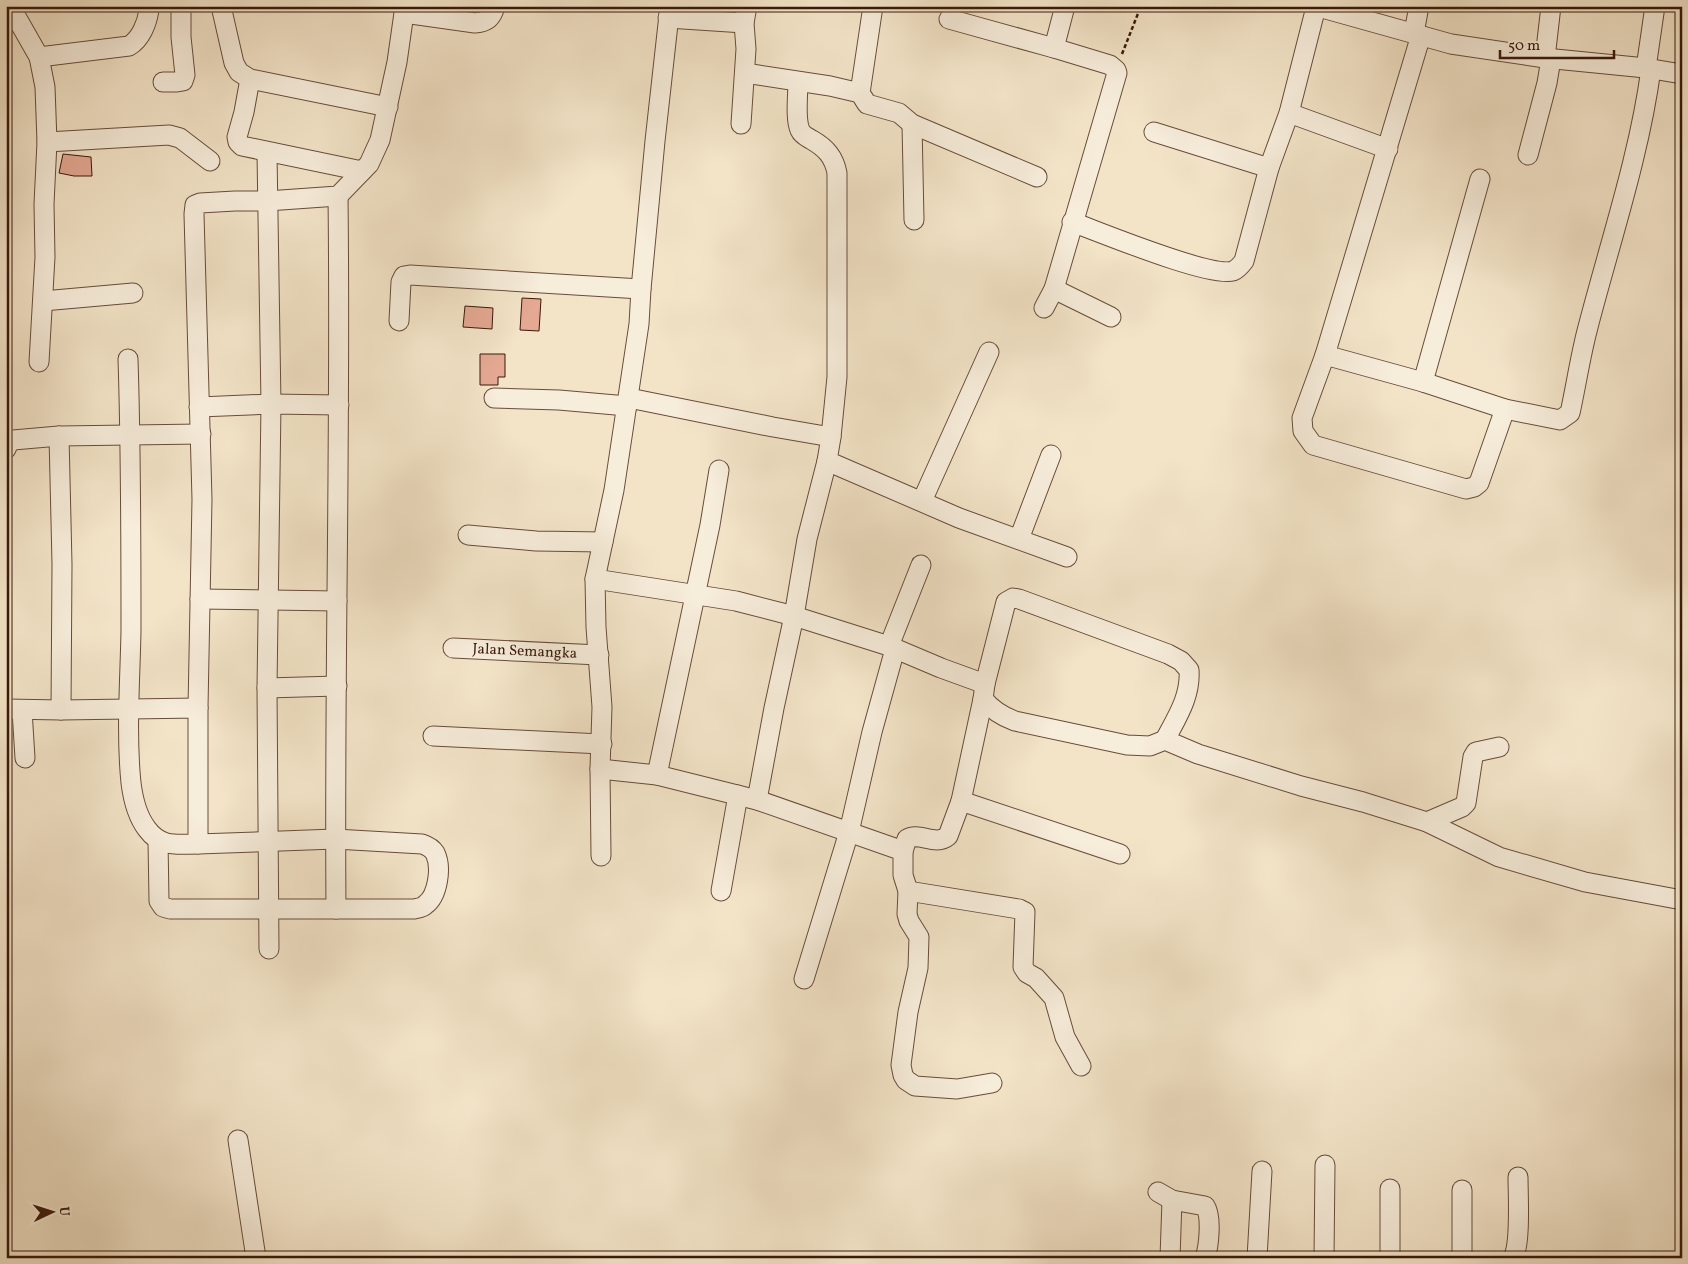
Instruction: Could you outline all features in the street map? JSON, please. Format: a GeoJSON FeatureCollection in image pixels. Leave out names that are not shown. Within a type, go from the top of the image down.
{"type":"FeatureCollection","features":[{"type":"Feature","properties":{"kind":"street"},"geometry":{"type":"LineString","coordinates":[[10,6],[39,57],[45,87],[47,142],[43,300],[40,322],[39,362]]}},
{"type":"Feature","properties":{"kind":"street"},"geometry":{"type":"LineString","coordinates":[[163,82],[183,81],[185,75],[181,37],[181,6]]}},
{"type":"Feature","properties":{"kind":"street"},"geometry":{"type":"LineString","coordinates":[[221,6],[234,63],[239,72],[250,79],[388,107]]}},
{"type":"Feature","properties":{"kind":"street"},"geometry":{"type":"LineString","coordinates":[[198,844],[198,708],[202,499],[195,205],[200,203],[338,196],[369,164],[376,151],[388,107],[405,10],[475,23],[484,22],[492,17],[495,6]]}},
{"type":"Feature","properties":{"kind":"street"},"geometry":{"type":"LineString","coordinates":[[872,6],[860,93],[862,99],[867,104],[899,113],[912,124],[1037,177]]}},
{"type":"Feature","properties":{"kind":"street"},"geometry":{"type":"LineString","coordinates":[[1054,48],[1066,6]]}},
{"type":"Feature","properties":{"kind":"street"},"geometry":{"type":"LineString","coordinates":[[1072,222],[1148,250],[1214,271],[1232,271],[1239,268],[1244,261],[1269,168],[1289,114],[1316,6],[1451,44],[1548,59],[1682,74]]}},
{"type":"Feature","properties":{"kind":"street"},"geometry":{"type":"LineString","coordinates":[[1419,6],[1417,34],[1388,149],[1325,355],[1302,418],[1303,431],[1313,445],[1466,489],[1474,487],[1479,483],[1505,409]]}},
{"type":"Feature","properties":{"kind":"street"},"geometry":{"type":"LineString","coordinates":[[1528,155],[1547,83],[1551,6]]}},
{"type":"Feature","properties":{"kind":"street"},"geometry":{"type":"LineString","coordinates":[[1325,355],[1423,382],[1505,409],[1560,420],[1570,414],[1586,334],[1647,99],[1655,6]]}},
{"type":"Feature","properties":{"kind":"street"},"geometry":{"type":"LineString","coordinates":[[39,57],[129,46],[136,43],[139,38],[150,10]]}},
{"type":"Feature","properties":{"kind":"street"},"geometry":{"type":"LineString","coordinates":[[601,856],[600,769],[602,707],[596,627],[595,579],[614,490],[639,324],[669,12],[746,15],[745,73],[741,124]]}},
{"type":"Feature","properties":{"kind":"street"},"geometry":{"type":"LineString","coordinates":[[949,19],[1110,65],[1116,70],[1116,77],[1054,288],[1044,308]]}},
{"type":"Feature","properties":{"kind":"street"},"geometry":{"type":"LineString","coordinates":[[745,73],[830,86],[860,93]]}},
{"type":"Feature","properties":{"kind":"street"},"geometry":{"type":"LineString","coordinates":[[250,79],[237,137],[238,142],[242,146],[267,153],[318,161],[362,172]]}},
{"type":"Feature","properties":{"kind":"street"},"geometry":{"type":"LineString","coordinates":[[757,800],[794,616],[807,539],[827,461],[836,377],[837,173],[835,163],[830,155],[822,146],[803,134],[799,128],[798,82]]}},
{"type":"Feature","properties":{"kind":"street"},"geometry":{"type":"LineString","coordinates":[[1289,114],[1388,149]]}},
{"type":"Feature","properties":{"kind":"street"},"geometry":{"type":"LineString","coordinates":[[912,124],[914,220]]}},
{"type":"Feature","properties":{"kind":"street"},"geometry":{"type":"LineString","coordinates":[[1154,132],[1269,168]]}},
{"type":"Feature","properties":{"kind":"street"},"geometry":{"type":"LineString","coordinates":[[47,142],[169,135],[180,138],[210,161]]}},
{"type":"Feature","properties":{"kind":"street"},"geometry":{"type":"LineString","coordinates":[[267,153],[271,404],[267,688],[270,949]]}},
{"type":"Feature","properties":{"kind":"street"},"geometry":{"type":"LineString","coordinates":[[1423,382],[1480,179]]}},
{"type":"Feature","properties":{"kind":"street"},"geometry":{"type":"LineString","coordinates":[[336,908],[339,405],[338,196]]}},
{"type":"Feature","properties":{"kind":"street"},"geometry":{"type":"LineString","coordinates":[[399,321],[401,282],[404,276],[410,275],[641,289]]}},
{"type":"Feature","properties":{"kind":"street"},"geometry":{"type":"LineString","coordinates":[[1054,288],[1111,318]]}},
{"type":"Feature","properties":{"kind":"street"},"geometry":{"type":"LineString","coordinates":[[43,300],[133,293]]}},
{"type":"Feature","properties":{"kind":"street"},"geometry":{"type":"LineString","coordinates":[[922,501],[989,352]]}},
{"type":"Feature","properties":{"kind":"street"},"geometry":{"type":"LineString","coordinates":[[128,358],[131,434],[129,708],[131,783],[136,809],[146,829],[158,841],[169,844],[336,839],[422,844],[430,847],[434,852],[438,873],[431,901],[424,907],[414,909],[170,909],[163,907],[160,900],[158,841]]}},
{"type":"Feature","properties":{"kind":"street"},"geometry":{"type":"LineString","coordinates":[[494,398],[628,402],[831,437]]}},
{"type":"Feature","properties":{"kind":"street"},"geometry":{"type":"LineString","coordinates":[[199,407],[271,404],[339,405]]}},
{"type":"Feature","properties":{"kind":"street"},"geometry":{"type":"LineString","coordinates":[[6,449],[13,440],[59,436],[201,434]]}},
{"type":"Feature","properties":{"kind":"street"},"geometry":{"type":"LineString","coordinates":[[59,436],[62,564],[61,710]]}},
{"type":"Feature","properties":{"kind":"street"},"geometry":{"type":"LineString","coordinates":[[1019,539],[1051,455]]}},
{"type":"Feature","properties":{"kind":"street"},"geometry":{"type":"LineString","coordinates":[[827,461],[959,518],[1067,557]]}},
{"type":"Feature","properties":{"kind":"street"},"geometry":{"type":"LineString","coordinates":[[657,775],[696,594],[719,470]]}},
{"type":"Feature","properties":{"kind":"street"},"geometry":{"type":"LineString","coordinates":[[468,535],[536,541],[603,542]]}},
{"type":"Feature","properties":{"kind":"street"},"geometry":{"type":"LineString","coordinates":[[804,979],[849,832],[892,647],[921,565]]}},
{"type":"Feature","properties":{"kind":"street"},"geometry":{"type":"LineString","coordinates":[[595,579],[736,601],[794,616],[892,647],[984,691],[993,710],[1003,717],[1127,745],[1150,746],[1165,740],[1184,704],[1190,683],[1189,670],[1180,661],[1168,654],[1018,599],[1013,598],[1006,602],[984,691],[961,801],[948,836],[944,840],[936,841],[910,837],[906,839],[903,851],[903,875],[908,891],[907,914],[919,937],[918,968],[908,1012],[901,1065],[903,1075],[906,1080],[915,1086],[956,1090],[992,1084]]}},
{"type":"Feature","properties":{"kind":"street"},"geometry":{"type":"LineString","coordinates":[[200,599],[337,601]]}},
{"type":"Feature","properties":{"kind":"street","name":"Jalan Semangka"},"geometry":{"type":"LineString","coordinates":[[453,648],[599,655]]}},
{"type":"Feature","properties":{"kind":"street"},"geometry":{"type":"LineString","coordinates":[[267,688],[337,686]]}},
{"type":"Feature","properties":{"kind":"street"},"geometry":{"type":"LineString","coordinates":[[24,758],[14,709],[198,708]]}},
{"type":"Feature","properties":{"kind":"street"},"geometry":{"type":"LineString","coordinates":[[433,736],[602,744]]}},
{"type":"Feature","properties":{"kind":"street"},"geometry":{"type":"LineString","coordinates":[[1165,740],[1217,760],[1427,822],[1499,857],[1586,882],[1682,900]]}},
{"type":"Feature","properties":{"kind":"street"},"geometry":{"type":"LineString","coordinates":[[1427,822],[1462,807],[1466,803],[1473,757],[1476,752],[1499,747]]}},
{"type":"Feature","properties":{"kind":"street"},"geometry":{"type":"LineString","coordinates":[[600,769],[657,775],[757,800],[903,851]]}},
{"type":"Feature","properties":{"kind":"street"},"geometry":{"type":"LineString","coordinates":[[721,892],[738,795]]}},
{"type":"Feature","properties":{"kind":"street"},"geometry":{"type":"LineString","coordinates":[[961,801],[1120,854]]}},
{"type":"Feature","properties":{"kind":"street"},"geometry":{"type":"LineString","coordinates":[[908,891],[1019,909],[1025,912],[1023,967],[1054,998],[1066,1036],[1081,1066]]}},
{"type":"Feature","properties":{"kind":"street"},"geometry":{"type":"LineString","coordinates":[[238,1140],[256,1258]]}},
{"type":"Feature","properties":{"kind":"street"},"geometry":{"type":"LineString","coordinates":[[1324,1258],[1325,1165]]}},
{"type":"Feature","properties":{"kind":"street"},"geometry":{"type":"LineString","coordinates":[[1257,1258],[1262,1170]]}},
{"type":"Feature","properties":{"kind":"street"},"geometry":{"type":"LineString","coordinates":[[1512,1258],[1517,1242],[1518,1177]]}},
{"type":"Feature","properties":{"kind":"street"},"geometry":{"type":"LineString","coordinates":[[1390,1188],[1390,1258]]}},
{"type":"Feature","properties":{"kind":"street"},"geometry":{"type":"LineString","coordinates":[[1462,1190],[1462,1258]]}},
{"type":"Feature","properties":{"kind":"street"},"geometry":{"type":"LineString","coordinates":[[1170,1258],[1165,1196],[1205,1206],[1208,1210],[1205,1258]]}},
{"type":"Feature","properties":{"kind":"path"},"geometry":{"type":"LineString","coordinates":[[1116,70],[1141,6]]}},
{"type":"Feature","properties":{"kind":"building"},"geometry":{"type":"Polygon","coordinates":[[[63,154],[91,157],[92,176],[74,176],[59,173],[63,154]]]}},
{"type":"Feature","properties":{"kind":"building"},"geometry":{"type":"Polygon","coordinates":[[[522,298],[541,299],[539,331],[520,330],[522,298]]]}},
{"type":"Feature","properties":{"kind":"building"},"geometry":{"type":"Polygon","coordinates":[[[465,306],[493,308],[492,329],[463,327],[465,306]]]}},
{"type":"Feature","properties":{"kind":"building"},"geometry":{"type":"Polygon","coordinates":[[[480,354],[505,354],[505,377],[498,377],[498,385],[480,385],[480,354]]]}}]}
